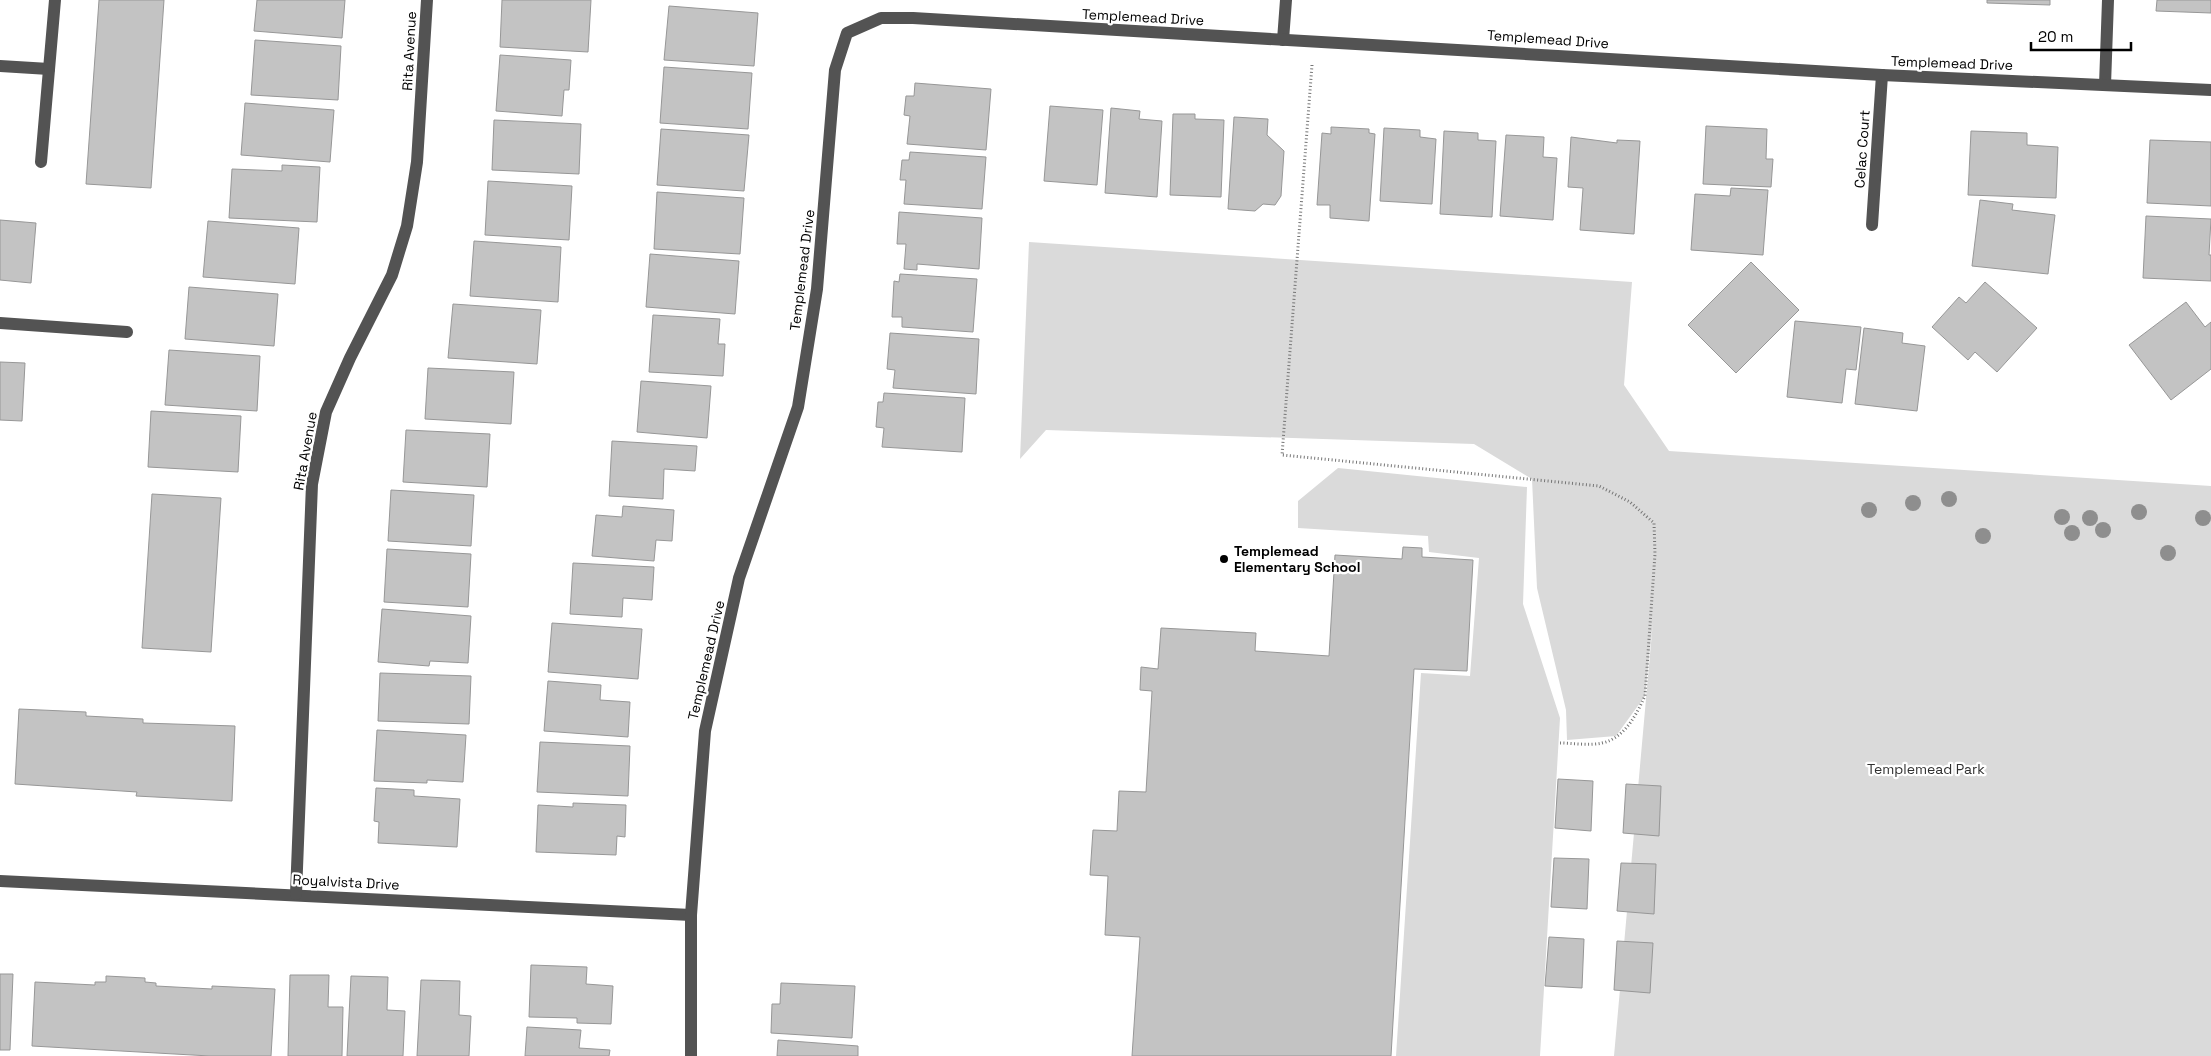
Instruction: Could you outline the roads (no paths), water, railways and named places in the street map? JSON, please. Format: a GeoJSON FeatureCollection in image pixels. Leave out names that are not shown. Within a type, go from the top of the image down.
{"type":"FeatureCollection","features":[{"type":"Feature","properties":{"kind":"street"},"geometry":{"type":"LineString","coordinates":[[41,162],[55,0]]}},
{"type":"Feature","properties":{"kind":"street","name":"Rita Avenue"},"geometry":{"type":"LineString","coordinates":[[296,894],[312,484],[326,412],[350,358],[392,275],[407,226],[417,162],[427,0]]}},
{"type":"Feature","properties":{"kind":"street"},"geometry":{"type":"LineString","coordinates":[[1283,40],[1286,0]]}},
{"type":"Feature","properties":{"kind":"street"},"geometry":{"type":"LineString","coordinates":[[2105,84],[2108,0]]}},
{"type":"Feature","properties":{"kind":"street","name":"Templemead Drive"},"geometry":{"type":"LineString","coordinates":[[692,1056],[691,915],[705,731],[739,578],[798,407],[819,271],[835,70],[847,33],[881,18],[913,18],[1882,75],[2211,90]]}},
{"type":"Feature","properties":{"kind":"street"},"geometry":{"type":"LineString","coordinates":[[0,66],[49,69]]}},
{"type":"Feature","properties":{"kind":"street","name":"Celac Court"},"geometry":{"type":"LineString","coordinates":[[1872,225],[1882,75]]}},
{"type":"Feature","properties":{"kind":"street"},"geometry":{"type":"LineString","coordinates":[[0,323],[127,332]]}},
{"type":"Feature","properties":{"kind":"street","name":"Royalvista Drive"},"geometry":{"type":"LineString","coordinates":[[0,881],[296,894],[691,915]]}},
{"type":"Feature","properties":{"kind":"place","name":"Templemead Elementary School"},"geometry":{"type":"Point","coordinates":[1224,559]}},
{"type":"Feature","properties":{"kind":"park label","name":"Templemead Park"},"geometry":{"type":"Point","coordinates":[1926,769]}}]}
